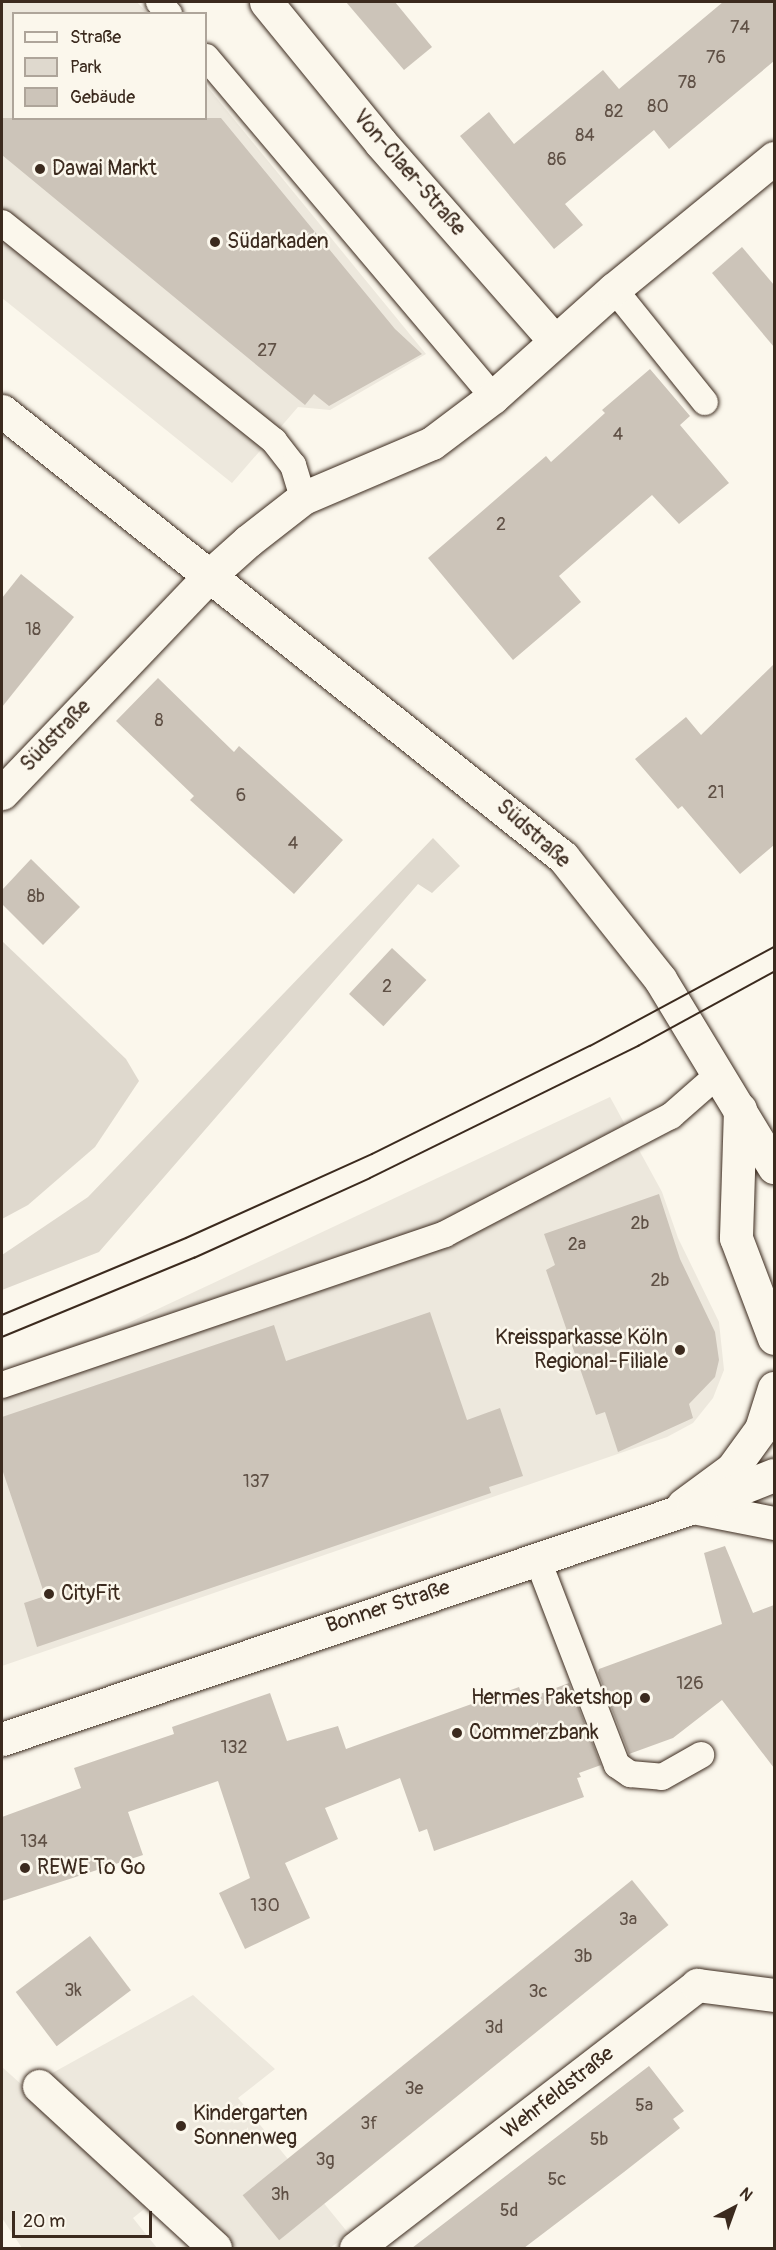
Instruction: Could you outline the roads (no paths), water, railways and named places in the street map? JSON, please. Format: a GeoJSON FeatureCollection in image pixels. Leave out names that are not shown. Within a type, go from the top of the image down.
{"type":"FeatureCollection","features":[{"type":"Feature","properties":{"kind":"street","name":"Von-Claer-Straße"},"geometry":{"type":"LineString","coordinates":[[266,2],[380,142],[555,341]]}},
{"type":"Feature","properties":{"kind":"street"},"geometry":{"type":"LineString","coordinates":[[210,575],[303,498],[432,443],[493,397],[614,290],[774,158]]}},
{"type":"Feature","properties":{"kind":"street","name":"Südstraße"},"geometry":{"type":"LineString","coordinates":[[2,411],[563,857],[660,979],[720,1073],[774,1167]]}},
{"type":"Feature","properties":{"kind":"street","name":"Südstraße"},"geometry":{"type":"LineString","coordinates":[[2,793],[210,575]]}},
{"type":"Feature","properties":{"kind":"street"},"geometry":{"type":"LineString","coordinates":[[740,1109],[736,1238],[774,1338]]}},
{"type":"Feature","properties":{"kind":"street"},"geometry":{"type":"LineString","coordinates":[[683,1509],[732,1469],[761,1429],[774,1388]]}},
{"type":"Feature","properties":{"kind":"street","name":"Bonner Straße"},"geometry":{"type":"LineString","coordinates":[[2,1738],[683,1509],[774,1475]]}},
{"type":"Feature","properties":{"kind":"street"},"geometry":{"type":"LineString","coordinates":[[683,1509],[774,1523]]}},
{"type":"Feature","properties":{"kind":"street","name":"Wehrfeldstraße"},"geometry":{"type":"LineString","coordinates":[[356,2248],[697,1985],[774,1995]]}},
{"type":"Feature","properties":{"kind":"street"},"geometry":{"type":"LineString","coordinates":[[39,2086],[215,2248]]}},
{"type":"Feature","properties":{"kind":"lane"},"geometry":{"type":"LineString","coordinates":[[207,58],[493,397]]}},
{"type":"Feature","properties":{"kind":"lane"},"geometry":{"type":"LineString","coordinates":[[2,223],[274,441],[293,465],[303,498]]}},
{"type":"Feature","properties":{"kind":"lane"},"geometry":{"type":"LineString","coordinates":[[614,290],[705,402]]}},
{"type":"Feature","properties":{"kind":"lane"},"geometry":{"type":"LineString","coordinates":[[2,1385],[445,1234],[671,1116],[720,1073]]}},
{"type":"Feature","properties":{"kind":"lane"},"geometry":{"type":"LineString","coordinates":[[537,1558],[617,1765],[630,1774],[662,1777],[701,1755]]}},
{"type":"Feature","properties":{"kind":"tram line"},"geometry":{"type":"LineString","coordinates":[[2,1315],[186,1238],[372,1154],[590,1046],[774,947]]}},
{"type":"Feature","properties":{"kind":"tram line"},"geometry":{"type":"LineString","coordinates":[[2,1337],[194,1258],[370,1178],[638,1046],[774,972]]}},
{"type":"Feature","properties":{"kind":"place","name":"Dawai Markt"},"geometry":{"type":"Point","coordinates":[40,169]}},
{"type":"Feature","properties":{"kind":"place","name":"Südarkaden"},"geometry":{"type":"Point","coordinates":[215,242]}},
{"type":"Feature","properties":{"kind":"place","name":"Kreissparkasse Köln Regional-Filiale"},"geometry":{"type":"Point","coordinates":[680,1350]}},
{"type":"Feature","properties":{"kind":"place","name":"CityFit"},"geometry":{"type":"Point","coordinates":[49,1594]}},
{"type":"Feature","properties":{"kind":"place","name":"Hermes Paketshop"},"geometry":{"type":"Point","coordinates":[645,1698]}},
{"type":"Feature","properties":{"kind":"place","name":"Commerzbank"},"geometry":{"type":"Point","coordinates":[457,1733]}},
{"type":"Feature","properties":{"kind":"place","name":"REWE To Go"},"geometry":{"type":"Point","coordinates":[25,1868]}},
{"type":"Feature","properties":{"kind":"place","name":"Kindergarten Sonnenweg"},"geometry":{"type":"Point","coordinates":[181,2126]}}]}
